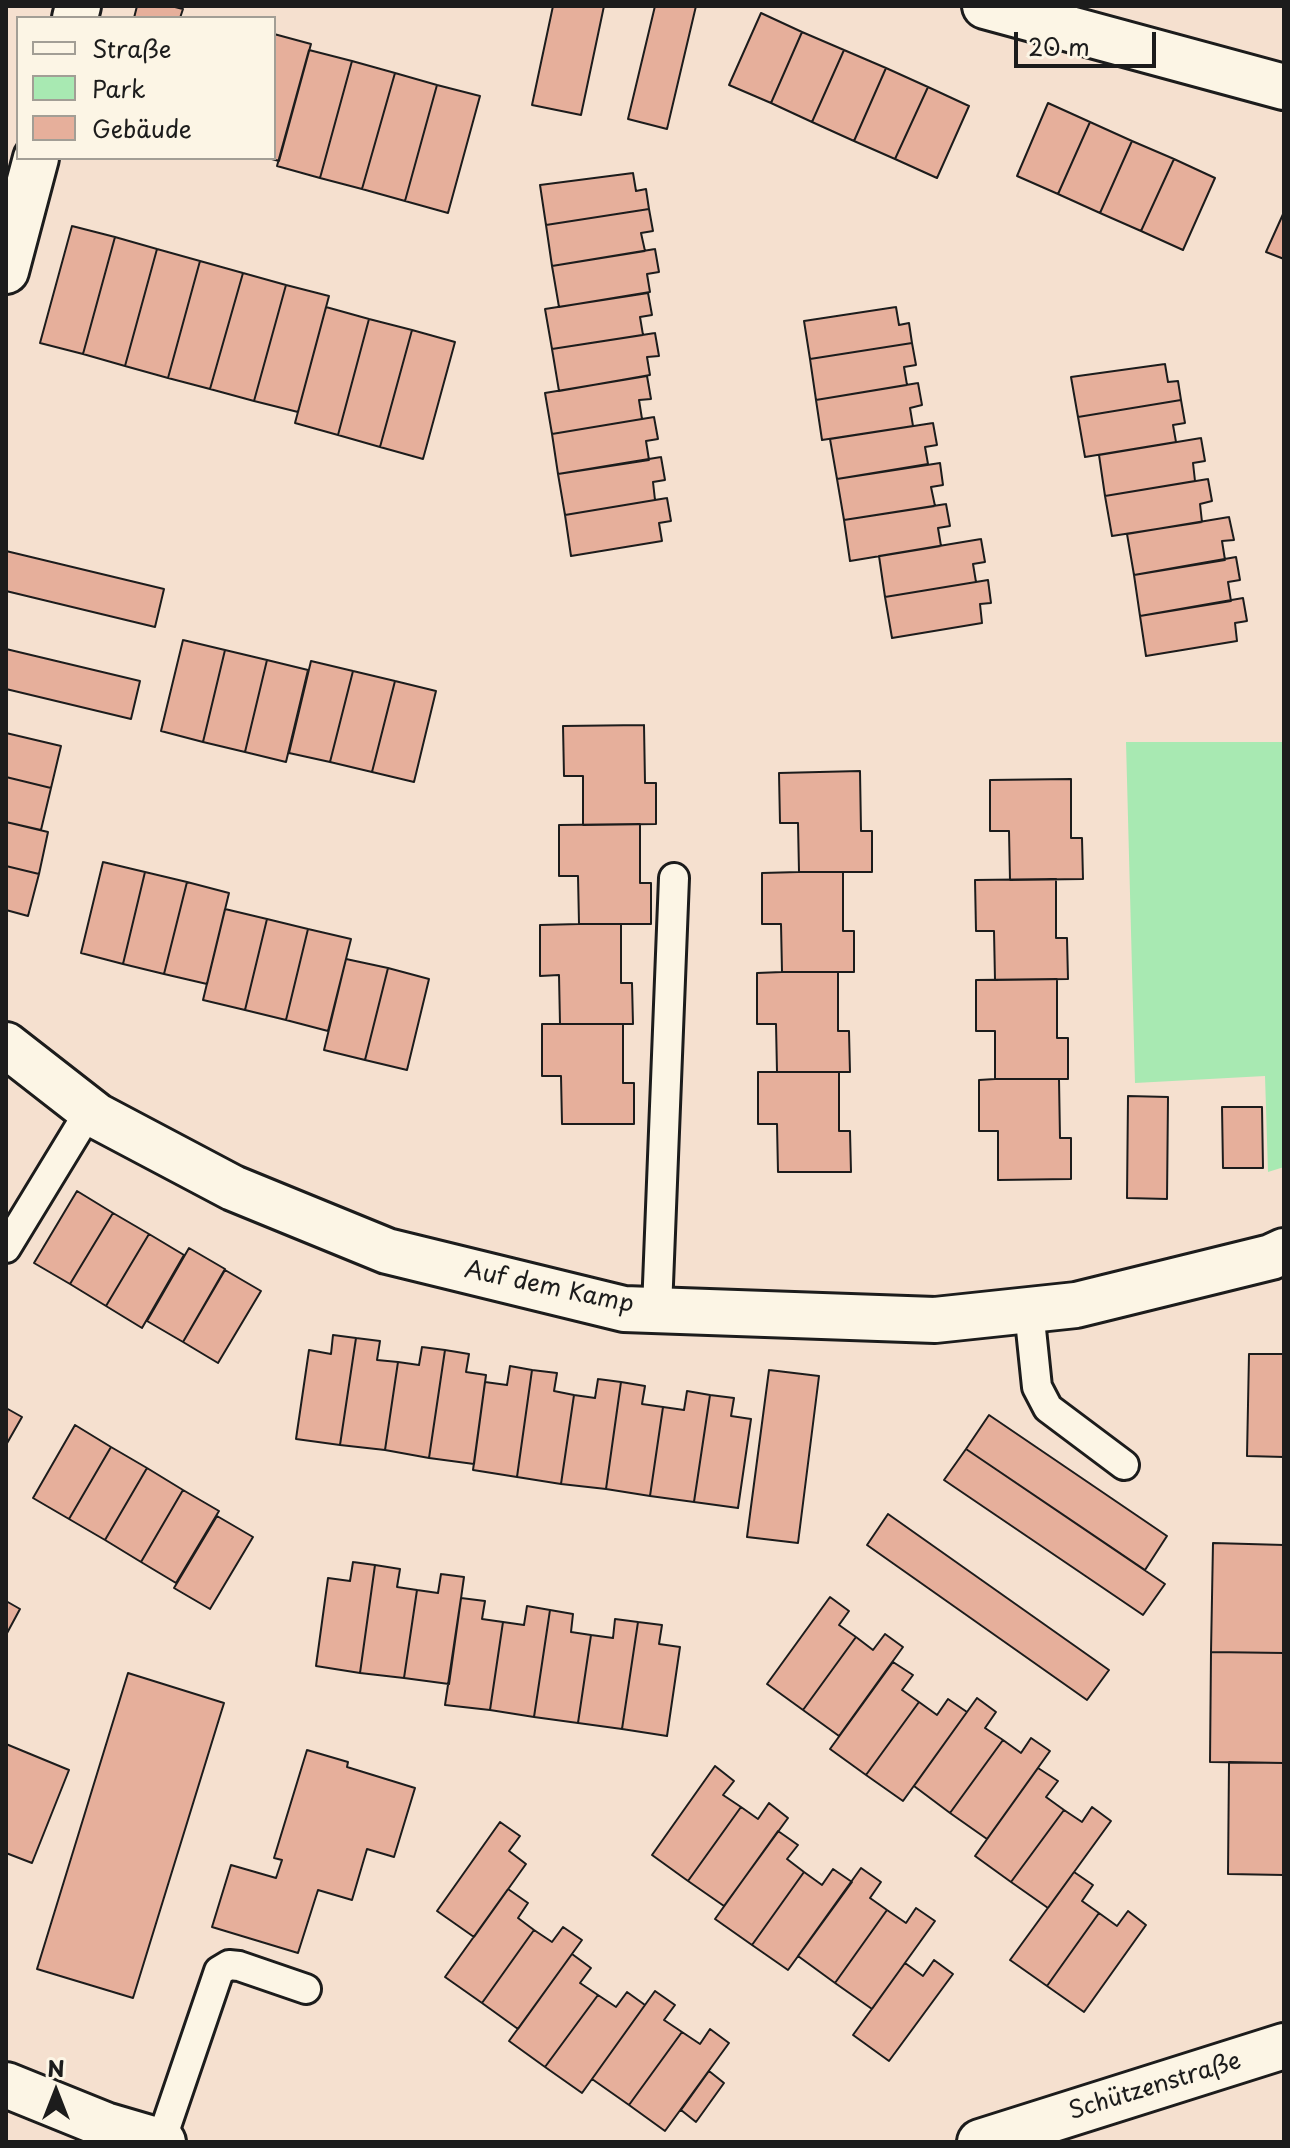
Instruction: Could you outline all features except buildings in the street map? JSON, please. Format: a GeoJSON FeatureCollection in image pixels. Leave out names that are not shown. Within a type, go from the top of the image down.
{"type":"FeatureCollection","features":[{"type":"Feature","properties":{"kind":"street"},"geometry":{"type":"LineString","coordinates":[[985,6],[1284,87]]}},
{"type":"Feature","properties":{"kind":"street"},"geometry":{"type":"LineString","coordinates":[[6,271],[35,160]]}},
{"type":"Feature","properties":{"kind":"street","name":"Auf dem Kamp"},"geometry":{"type":"LineString","coordinates":[[6,1045],[90,1110],[233,1188],[387,1251],[624,1309],[935,1320],[1076,1305],[1271,1257],[1284,1251]]}},
{"type":"Feature","properties":{"kind":"street","name":"Schützenstraße"},"geometry":{"type":"LineString","coordinates":[[980,2142],[1284,2046]]}},
{"type":"Feature","properties":{"kind":"street"},"geometry":{"type":"LineString","coordinates":[[6,2085],[105,2133],[162,2142]]}},
{"type":"Feature","properties":{"kind":"lane"},"geometry":{"type":"LineString","coordinates":[[657,1309],[674,878]]}},
{"type":"Feature","properties":{"kind":"lane"},"geometry":{"type":"LineString","coordinates":[[6,1248],[90,1110]]}},
{"type":"Feature","properties":{"kind":"lane"},"geometry":{"type":"LineString","coordinates":[[1029,1310],[1037,1387],[1048,1408],[1124,1465]]}},
{"type":"Feature","properties":{"kind":"lane"},"geometry":{"type":"LineString","coordinates":[[162,2142],[219,1971],[229,1965],[239,1966],[306,1989]]}},
{"type":"Feature","properties":{"kind":"green space"},"geometry":{"type":"Polygon","coordinates":[[[1126,742],[1284,742],[1284,1167],[1268,1172],[1265,1076],[1135,1083],[1126,742]]]}}]}
